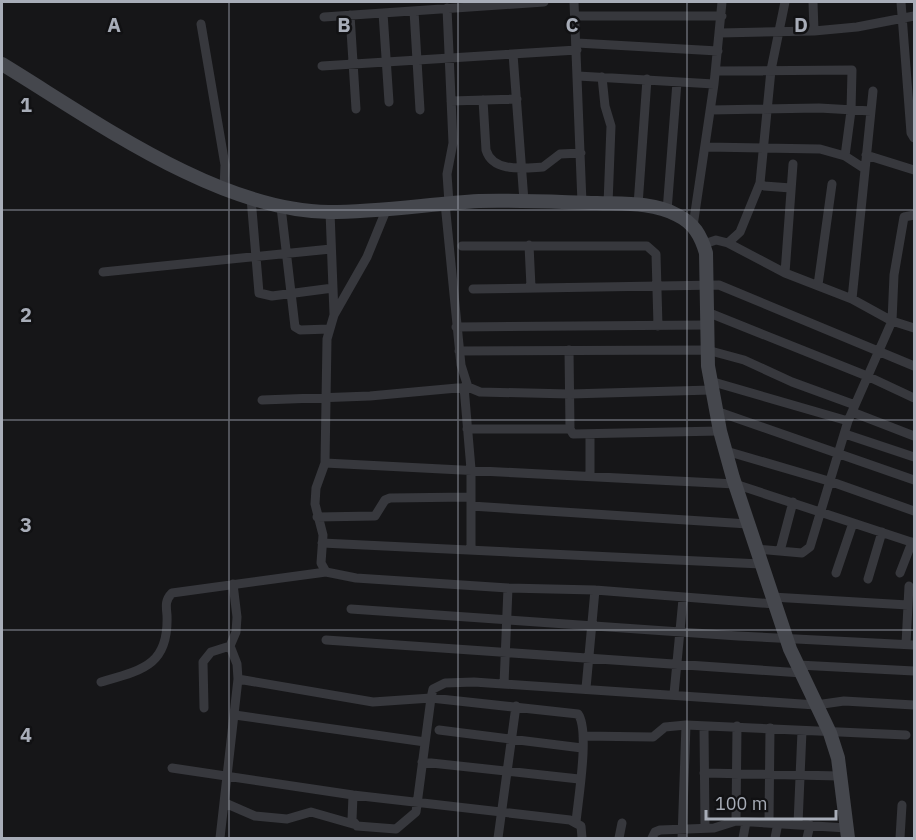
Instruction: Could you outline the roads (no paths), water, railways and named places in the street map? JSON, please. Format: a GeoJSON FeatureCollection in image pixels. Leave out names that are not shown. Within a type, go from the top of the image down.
{"type":"FeatureCollection","features":[{"type":"Feature","properties":{"kind":"main road"},"geometry":{"type":"LineString","coordinates":[[2,64],[162,159],[224,188],[281,207],[330,212],[447,203],[524,201],[638,205],[677,214],[693,226],[704,244],[710,386],[720,431],[786,639],[830,733],[840,776],[847,833]]}},
{"type":"Feature","properties":{"kind":"street"},"geometry":{"type":"LineString","coordinates":[[324,17],[453,6],[544,2]]}},
{"type":"Feature","properties":{"kind":"street"},"geometry":{"type":"LineString","coordinates":[[574,2],[582,203]]}},
{"type":"Feature","properties":{"kind":"street"},"geometry":{"type":"LineString","coordinates":[[693,226],[711,110],[722,2]]}},
{"type":"Feature","properties":{"kind":"street"},"geometry":{"type":"LineString","coordinates":[[728,243],[740,232],[760,183],[771,70],[778,32],[784,18],[785,2]]}},
{"type":"Feature","properties":{"kind":"street"},"geometry":{"type":"LineString","coordinates":[[813,2],[814,31]]}},
{"type":"Feature","properties":{"kind":"street"},"geometry":{"type":"LineString","coordinates":[[901,2],[904,49],[910,77],[911,133],[915,138]]}},
{"type":"Feature","properties":{"kind":"street"},"geometry":{"type":"LineString","coordinates":[[453,6],[450,58],[452,154],[447,174],[447,203],[456,327],[466,387],[471,469],[471,549]]}},
{"type":"Feature","properties":{"kind":"street"},"geometry":{"type":"LineString","coordinates":[[414,11],[420,110]]}},
{"type":"Feature","properties":{"kind":"street"},"geometry":{"type":"LineString","coordinates":[[383,13],[389,102]]}},
{"type":"Feature","properties":{"kind":"street"},"geometry":{"type":"LineString","coordinates":[[350,15],[356,109]]}},
{"type":"Feature","properties":{"kind":"street"},"geometry":{"type":"LineString","coordinates":[[720,33],[814,31],[857,27],[915,15]]}},
{"type":"Feature","properties":{"kind":"street"},"geometry":{"type":"LineString","coordinates":[[575,16],[722,16]]}},
{"type":"Feature","properties":{"kind":"street"},"geometry":{"type":"LineString","coordinates":[[201,24],[225,165],[224,188]]}},
{"type":"Feature","properties":{"kind":"street"},"geometry":{"type":"LineString","coordinates":[[322,66],[513,54],[577,46],[718,51]]}},
{"type":"Feature","properties":{"kind":"street"},"geometry":{"type":"LineString","coordinates":[[904,49],[915,48]]}},
{"type":"Feature","properties":{"kind":"street"},"geometry":{"type":"LineString","coordinates":[[513,54],[524,201]]}},
{"type":"Feature","properties":{"kind":"street"},"geometry":{"type":"LineString","coordinates":[[716,71],[852,70],[851,111],[845,156]]}},
{"type":"Feature","properties":{"kind":"street"},"geometry":{"type":"LineString","coordinates":[[578,76],[714,84]]}},
{"type":"Feature","properties":{"kind":"street"},"geometry":{"type":"LineString","coordinates":[[602,77],[605,106],[611,126],[608,204]]}},
{"type":"Feature","properties":{"kind":"street"},"geometry":{"type":"LineString","coordinates":[[638,205],[647,80]]}},
{"type":"Feature","properties":{"kind":"street"},"geometry":{"type":"LineString","coordinates":[[667,211],[677,82]]}},
{"type":"Feature","properties":{"kind":"street"},"geometry":{"type":"LineString","coordinates":[[852,299],[873,91]]}},
{"type":"Feature","properties":{"kind":"street"},"geometry":{"type":"LineString","coordinates":[[452,101],[517,99]]}},
{"type":"Feature","properties":{"kind":"street"},"geometry":{"type":"LineString","coordinates":[[483,100],[484,137],[488,157],[500,166],[522,168],[547,166],[560,154],[581,153]]}},
{"type":"Feature","properties":{"kind":"street"},"geometry":{"type":"LineString","coordinates":[[711,110],[767,108],[871,111]]}},
{"type":"Feature","properties":{"kind":"street"},"geometry":{"type":"LineString","coordinates":[[706,147],[820,149],[845,156],[865,169]]}},
{"type":"Feature","properties":{"kind":"street"},"geometry":{"type":"LineString","coordinates":[[866,155],[915,170]]}},
{"type":"Feature","properties":{"kind":"street"},"geometry":{"type":"LineString","coordinates":[[785,273],[793,164]]}},
{"type":"Feature","properties":{"kind":"street"},"geometry":{"type":"LineString","coordinates":[[760,183],[764,186],[791,188]]}},
{"type":"Feature","properties":{"kind":"street"},"geometry":{"type":"LineString","coordinates":[[818,285],[832,184]]}},
{"type":"Feature","properties":{"kind":"street"},"geometry":{"type":"LineString","coordinates":[[251,198],[254,257],[259,293],[272,296],[333,288]]}},
{"type":"Feature","properties":{"kind":"street"},"geometry":{"type":"LineString","coordinates":[[281,207],[295,327],[300,330],[329,329]]}},
{"type":"Feature","properties":{"kind":"street"},"geometry":{"type":"LineString","coordinates":[[326,572],[321,563],[322,529],[317,517],[316,488],[325,463],[328,397],[326,351],[329,329],[334,315],[367,257],[387,208]]}},
{"type":"Feature","properties":{"kind":"street"},"geometry":{"type":"LineString","coordinates":[[330,212],[334,315]]}},
{"type":"Feature","properties":{"kind":"street"},"geometry":{"type":"LineString","coordinates":[[756,549],[801,553],[807,550],[822,513],[852,413],[892,321],[900,233],[904,217],[915,214]]}},
{"type":"Feature","properties":{"kind":"street"},"geometry":{"type":"LineString","coordinates":[[704,244],[716,240],[728,243],[785,273],[852,299],[892,321],[915,328]]}},
{"type":"Feature","properties":{"kind":"street"},"geometry":{"type":"LineString","coordinates":[[529,245],[531,287]]}},
{"type":"Feature","properties":{"kind":"street"},"geometry":{"type":"LineString","coordinates":[[462,246],[647,246],[656,254],[658,326]]}},
{"type":"Feature","properties":{"kind":"street"},"geometry":{"type":"LineString","coordinates":[[103,272],[331,249]]}},
{"type":"Feature","properties":{"kind":"street"},"geometry":{"type":"LineString","coordinates":[[473,289],[722,286],[915,366]]}},
{"type":"Feature","properties":{"kind":"street"},"geometry":{"type":"LineString","coordinates":[[456,327],[658,326],[707,319],[867,376],[915,398]]}},
{"type":"Feature","properties":{"kind":"street"},"geometry":{"type":"LineString","coordinates":[[569,350],[570,429],[573,435],[720,431]]}},
{"type":"Feature","properties":{"kind":"street"},"geometry":{"type":"LineString","coordinates":[[459,351],[707,350],[744,360],[852,413],[915,436]]}},
{"type":"Feature","properties":{"kind":"street"},"geometry":{"type":"LineString","coordinates":[[262,400],[466,387],[480,392],[570,394],[710,386],[852,413]]}},
{"type":"Feature","properties":{"kind":"street"},"geometry":{"type":"LineString","coordinates":[[716,411],[772,432],[840,452],[915,480]]}},
{"type":"Feature","properties":{"kind":"street"},"geometry":{"type":"LineString","coordinates":[[467,429],[570,429]]}},
{"type":"Feature","properties":{"kind":"street"},"geometry":{"type":"LineString","coordinates":[[845,434],[915,457]]}},
{"type":"Feature","properties":{"kind":"street"},"geometry":{"type":"LineString","coordinates":[[590,435],[590,476]]}},
{"type":"Feature","properties":{"kind":"street"},"geometry":{"type":"LineString","coordinates":[[726,451],[832,482],[915,511]]}},
{"type":"Feature","properties":{"kind":"street"},"geometry":{"type":"LineString","coordinates":[[325,463],[735,484],[913,543],[900,573]]}},
{"type":"Feature","properties":{"kind":"street"},"geometry":{"type":"LineString","coordinates":[[317,517],[375,516],[385,500],[390,498],[471,502],[748,524]]}},
{"type":"Feature","properties":{"kind":"street"},"geometry":{"type":"LineString","coordinates":[[780,551],[793,502]]}},
{"type":"Feature","properties":{"kind":"street"},"geometry":{"type":"LineString","coordinates":[[836,573],[853,523]]}},
{"type":"Feature","properties":{"kind":"street"},"geometry":{"type":"LineString","coordinates":[[868,579],[882,532]]}},
{"type":"Feature","properties":{"kind":"street"},"geometry":{"type":"LineString","coordinates":[[322,543],[761,564]]}},
{"type":"Feature","properties":{"kind":"street"},"geometry":{"type":"LineString","coordinates":[[101,682],[143,669],[161,651],[168,632],[166,602],[172,593],[326,572],[356,578],[508,588],[595,590],[683,599],[908,605]]}},
{"type":"Feature","properties":{"kind":"street"},"geometry":{"type":"LineString","coordinates":[[220,838],[238,679],[237,664],[230,646],[237,624],[233,584]]}},
{"type":"Feature","properties":{"kind":"street"},"geometry":{"type":"LineString","coordinates":[[351,609],[786,639],[910,644],[909,586]]}},
{"type":"Feature","properties":{"kind":"street"},"geometry":{"type":"LineString","coordinates":[[504,684],[508,588]]}},
{"type":"Feature","properties":{"kind":"street"},"geometry":{"type":"LineString","coordinates":[[586,688],[595,590]]}},
{"type":"Feature","properties":{"kind":"street"},"geometry":{"type":"LineString","coordinates":[[674,694],[683,599]]}},
{"type":"Feature","properties":{"kind":"street"},"geometry":{"type":"LineString","coordinates":[[326,640],[676,663],[800,669],[915,671]]}},
{"type":"Feature","properties":{"kind":"street"},"geometry":{"type":"LineString","coordinates":[[204,708],[203,662],[212,652],[230,646]]}},
{"type":"Feature","properties":{"kind":"street"},"geometry":{"type":"LineString","coordinates":[[238,679],[373,702],[431,698],[578,714],[582,718],[583,736],[576,822],[582,831],[582,838]]}},
{"type":"Feature","properties":{"kind":"street"},"geometry":{"type":"LineString","coordinates":[[225,803],[264,817],[287,819],[311,812],[373,829],[396,829],[409,820],[418,803],[433,689],[445,683],[586,688],[816,705],[844,701],[915,705]]}},
{"type":"Feature","properties":{"kind":"street"},"geometry":{"type":"LineString","coordinates":[[498,838],[516,706]]}},
{"type":"Feature","properties":{"kind":"street"},"geometry":{"type":"LineString","coordinates":[[235,715],[425,742]]}},
{"type":"Feature","properties":{"kind":"street"},"geometry":{"type":"LineString","coordinates":[[583,736],[653,737],[665,727],[686,725],[906,735]]}},
{"type":"Feature","properties":{"kind":"street"},"geometry":{"type":"LineString","coordinates":[[683,834],[686,725]]}},
{"type":"Feature","properties":{"kind":"street"},"geometry":{"type":"LineString","coordinates":[[704,726],[704,773],[709,828],[713,838]]}},
{"type":"Feature","properties":{"kind":"street"},"geometry":{"type":"LineString","coordinates":[[736,821],[737,726]]}},
{"type":"Feature","properties":{"kind":"street"},"geometry":{"type":"LineString","coordinates":[[770,728],[769,774],[775,838]]}},
{"type":"Feature","properties":{"kind":"street"},"geometry":{"type":"LineString","coordinates":[[439,730],[582,748]]}},
{"type":"Feature","properties":{"kind":"street"},"geometry":{"type":"LineString","coordinates":[[798,824],[802,731]]}},
{"type":"Feature","properties":{"kind":"street"},"geometry":{"type":"LineString","coordinates":[[422,762],[579,779]]}},
{"type":"Feature","properties":{"kind":"street"},"geometry":{"type":"LineString","coordinates":[[172,768],[353,795],[576,822]]}},
{"type":"Feature","properties":{"kind":"street"},"geometry":{"type":"LineString","coordinates":[[704,773],[840,776]]}},
{"type":"Feature","properties":{"kind":"street"},"geometry":{"type":"LineString","coordinates":[[353,795],[353,824]]}},
{"type":"Feature","properties":{"kind":"street"},"geometry":{"type":"LineString","coordinates":[[900,838],[902,805]]}},
{"type":"Feature","properties":{"kind":"street"},"geometry":{"type":"LineString","coordinates":[[652,838],[655,832],[660,830],[683,834],[736,821],[810,825],[847,833]]}},
{"type":"Feature","properties":{"kind":"street"},"geometry":{"type":"LineString","coordinates":[[743,838],[746,822]]}},
{"type":"Feature","properties":{"kind":"street"},"geometry":{"type":"LineString","coordinates":[[619,838],[622,823]]}},
{"type":"Feature","properties":{"kind":"street"},"geometry":{"type":"LineString","coordinates":[[807,838],[810,825]]}}]}
